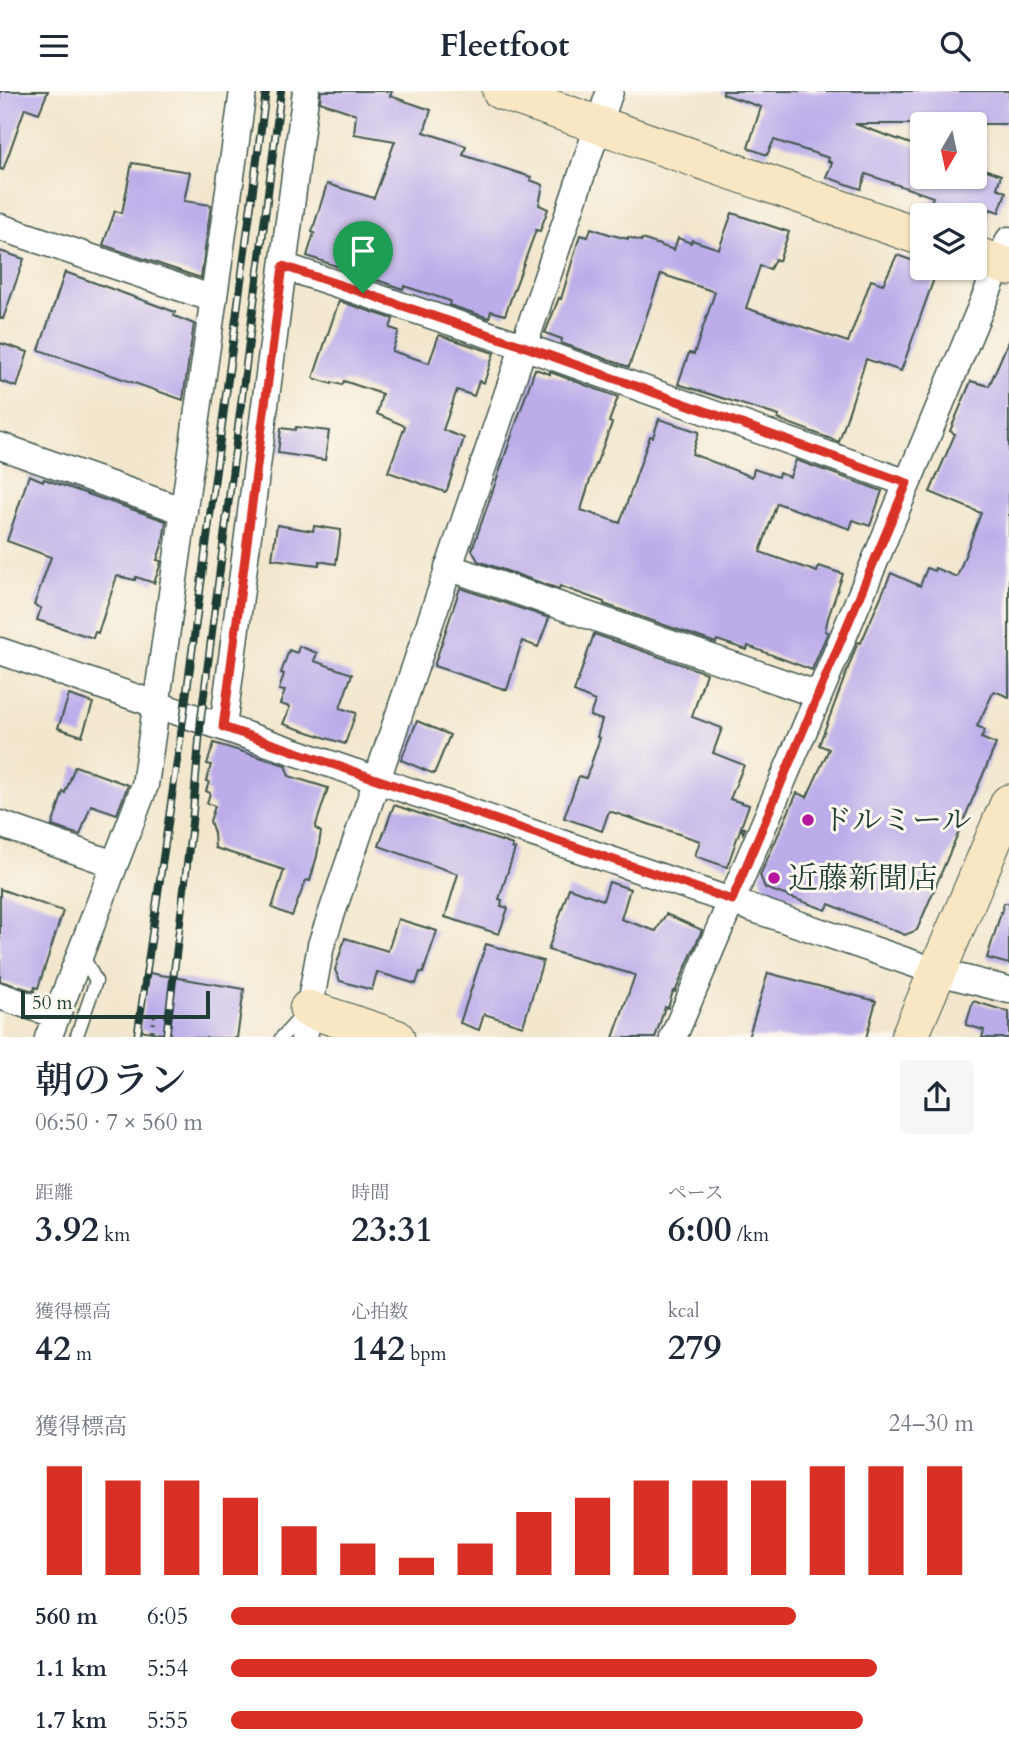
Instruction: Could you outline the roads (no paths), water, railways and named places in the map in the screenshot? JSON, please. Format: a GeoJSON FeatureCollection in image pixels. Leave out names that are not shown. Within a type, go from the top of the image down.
{"type":"FeatureCollection","features":[{"type":"Feature","properties":{"kind":"street"},"geometry":{"type":"LineString","coordinates":[[0,996],[52,1026],[145,785],[243,91]]}},
{"type":"Feature","properties":{"kind":"street"},"geometry":{"type":"LineString","coordinates":[[223,727],[306,91]]}},
{"type":"Feature","properties":{"kind":"street"},"geometry":{"type":"LineString","coordinates":[[501,91],[604,108],[910,232]]}},
{"type":"Feature","properties":{"kind":"street"},"geometry":{"type":"LineString","coordinates":[[390,1037],[306,1023],[321,945],[604,108]]}},
{"type":"Feature","properties":{"kind":"street"},"geometry":{"type":"LineString","coordinates":[[0,227],[214,299]]}},
{"type":"Feature","properties":{"kind":"street"},"geometry":{"type":"LineString","coordinates":[[673,1037],[820,695],[998,256]]}},
{"type":"Feature","properties":{"kind":"street"},"geometry":{"type":"LineString","coordinates":[[283,266],[523,346],[907,483]]}},
{"type":"Feature","properties":{"kind":"street"},"geometry":{"type":"LineString","coordinates":[[0,446],[184,511]]}},
{"type":"Feature","properties":{"kind":"street"},"geometry":{"type":"LineString","coordinates":[[448,567],[820,695]]}},
{"type":"Feature","properties":{"kind":"street"},"geometry":{"type":"LineString","coordinates":[[0,651],[938,972],[1009,990]]}},
{"type":"Feature","properties":{"kind":"street"},"geometry":{"type":"LineString","coordinates":[[909,1037],[1009,803]]}},
{"type":"Feature","properties":{"kind":"street"},"geometry":{"type":"LineString","coordinates":[[0,824],[114,864]]}},
{"type":"Feature","properties":{"kind":"lane"},"geometry":{"type":"LineString","coordinates":[[76,1037],[96,981],[81,951]]}},
{"type":"Feature","properties":{"kind":"lane"},"geometry":{"type":"LineString","coordinates":[[283,1037],[306,1023]]}},
{"type":"Feature","properties":{"kind":"railway"},"geometry":{"type":"LineString","coordinates":[[137,1037],[184,713],[266,91]]}},
{"type":"Feature","properties":{"kind":"railway"},"geometry":{"type":"LineString","coordinates":[[166,1037],[192,823],[201,718],[281,91]]}},
{"type":"Feature","properties":{"kind":"place","name":"ドルミール"},"geometry":{"type":"Point","coordinates":[808,820]}},
{"type":"Feature","properties":{"kind":"place","name":"近藤新聞店"},"geometry":{"type":"Point","coordinates":[774,878]}}]}
